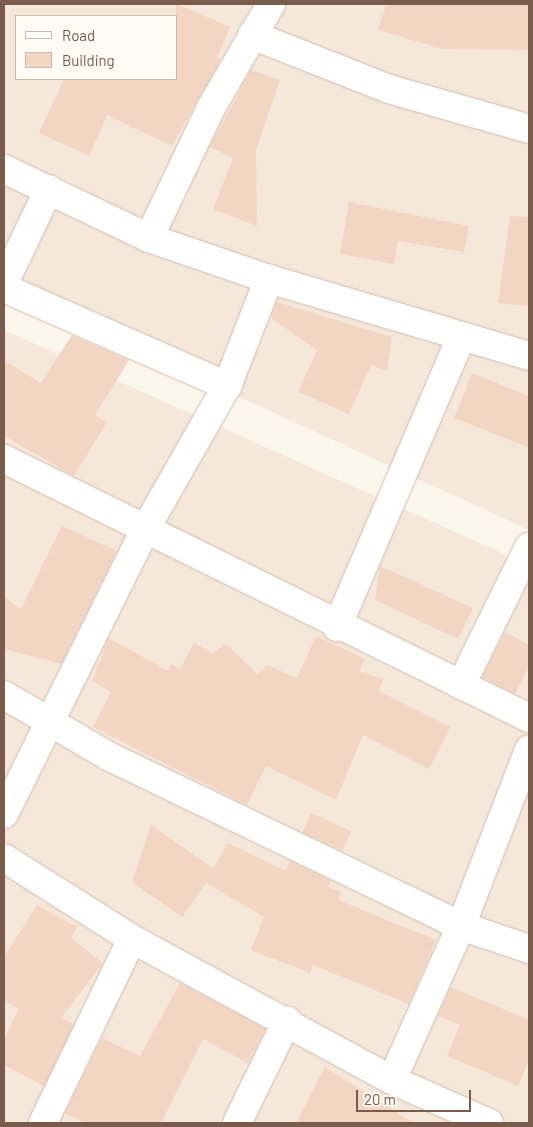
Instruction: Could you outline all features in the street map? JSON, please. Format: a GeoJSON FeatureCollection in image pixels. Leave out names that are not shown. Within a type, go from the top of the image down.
{"type":"FeatureCollection","features":[{"type":"Feature","properties":{"kind":"street"},"geometry":{"type":"LineString","coordinates":[[149,238],[211,108],[271,4]]}},
{"type":"Feature","properties":{"kind":"street"},"geometry":{"type":"LineString","coordinates":[[252,35],[389,89],[529,128]]}},
{"type":"Feature","properties":{"kind":"street"},"geometry":{"type":"LineString","coordinates":[[4,169],[149,238],[269,279],[461,338],[529,356]]}},
{"type":"Feature","properties":{"kind":"street"},"geometry":{"type":"LineString","coordinates":[[4,283],[49,189]]}},
{"type":"Feature","properties":{"kind":"street"},"geometry":{"type":"LineString","coordinates":[[4,814],[52,723],[147,526],[227,386],[269,279]]}},
{"type":"Feature","properties":{"kind":"street"},"geometry":{"type":"LineString","coordinates":[[4,288],[227,386]]}},
{"type":"Feature","properties":{"kind":"street"},"geometry":{"type":"LineString","coordinates":[[337,627],[461,338]]}},
{"type":"Feature","properties":{"kind":"street"},"geometry":{"type":"LineString","coordinates":[[4,459],[147,526],[337,627],[529,718]]}},
{"type":"Feature","properties":{"kind":"street"},"geometry":{"type":"LineString","coordinates":[[461,685],[529,547]]}},
{"type":"Feature","properties":{"kind":"street"},"geometry":{"type":"LineString","coordinates":[[4,695],[110,757],[461,926],[529,949]]}},
{"type":"Feature","properties":{"kind":"street"},"geometry":{"type":"LineString","coordinates":[[392,1080],[461,926],[529,750]]}},
{"type":"Feature","properties":{"kind":"street"},"geometry":{"type":"LineString","coordinates":[[4,858],[132,939],[287,1021],[392,1080],[489,1123]]}},
{"type":"Feature","properties":{"kind":"street"},"geometry":{"type":"LineString","coordinates":[[43,1123],[132,939]]}},
{"type":"Feature","properties":{"kind":"street"},"geometry":{"type":"LineString","coordinates":[[238,1123],[287,1021]]}},
{"type":"Feature","properties":{"kind":"shaded area"},"geometry":{"type":"Polygon","coordinates":[[[4,4],[529,4],[529,530],[200,379],[4,296],[4,4]]]}},
{"type":"Feature","properties":{"kind":"shaded area"},"geometry":{"type":"Polygon","coordinates":[[[4,330],[529,565],[529,1123],[4,1123],[4,330]]]}},
{"type":"Feature","properties":{"kind":"building"},"geometry":{"type":"Polygon","coordinates":[[[176,4],[230,27],[217,58],[221,59],[172,146],[107,115],[89,156],[39,133],[64,80],[178,80],[178,15],[176,15],[176,4]]]}},
{"type":"Feature","properties":{"kind":"building"},"geometry":{"type":"Polygon","coordinates":[[[386,4],[529,4],[529,50],[442,49],[378,30],[386,4]]]}},
{"type":"Feature","properties":{"kind":"building"},"geometry":{"type":"Polygon","coordinates":[[[251,70],[280,80],[256,150],[257,226],[213,209],[233,158],[210,147],[251,70]]]}},
{"type":"Feature","properties":{"kind":"building"},"geometry":{"type":"Polygon","coordinates":[[[349,202],[469,226],[464,252],[398,241],[394,264],[340,254],[349,202]]]}},
{"type":"Feature","properties":{"kind":"building"},"geometry":{"type":"Polygon","coordinates":[[[510,216],[529,217],[529,306],[498,303],[510,216]]]}},
{"type":"Feature","properties":{"kind":"building"},"geometry":{"type":"Polygon","coordinates":[[[277,302],[392,337],[387,371],[371,365],[349,414],[298,392],[317,350],[271,318],[277,302]]]}},
{"type":"Feature","properties":{"kind":"building"},"geometry":{"type":"Polygon","coordinates":[[[72,335],[129,360],[95,415],[107,422],[74,476],[4,436],[4,360],[41,383],[72,335]]]}},
{"type":"Feature","properties":{"kind":"building"},"geometry":{"type":"Polygon","coordinates":[[[472,373],[529,396],[529,448],[454,418],[472,373]]]}},
{"type":"Feature","properties":{"kind":"building"},"geometry":{"type":"Polygon","coordinates":[[[62,526],[117,551],[61,664],[4,649],[4,597],[21,609],[62,526]]]}},
{"type":"Feature","properties":{"kind":"building"},"geometry":{"type":"Polygon","coordinates":[[[380,566],[473,608],[458,639],[375,600],[380,566]]]}},
{"type":"Feature","properties":{"kind":"building"},"geometry":{"type":"Polygon","coordinates":[[[505,632],[529,645],[529,665],[515,694],[482,677],[505,632]]]}},
{"type":"Feature","properties":{"kind":"building"},"geometry":{"type":"Polygon","coordinates":[[[316,636],[365,659],[359,671],[383,679],[379,691],[450,727],[429,769],[363,735],[336,800],[266,766],[247,805],[93,727],[111,692],[92,681],[109,638],[168,671],[171,664],[180,669],[194,643],[212,653],[226,644],[257,674],[267,665],[297,678],[316,636]]]}},
{"type":"Feature","properties":{"kind":"building"},"geometry":{"type":"Polygon","coordinates":[[[311,813],[351,831],[343,850],[302,832],[311,813]]]}},
{"type":"Feature","properties":{"kind":"building"},"geometry":{"type":"Polygon","coordinates":[[[151,825],[213,868],[228,843],[286,871],[290,861],[331,881],[328,887],[341,892],[338,900],[436,940],[409,1004],[313,965],[310,973],[251,950],[264,917],[206,883],[182,917],[132,882],[151,825]]]}},
{"type":"Feature","properties":{"kind":"building"},"geometry":{"type":"Polygon","coordinates":[[[37,905],[77,927],[71,938],[103,963],[61,1018],[74,1024],[44,1086],[4,1065],[4,1039],[19,1009],[4,1000],[4,957],[37,905]]]}},
{"type":"Feature","properties":{"kind":"building"},"geometry":{"type":"Polygon","coordinates":[[[180,983],[266,1029],[248,1063],[203,1039],[161,1123],[86,1123],[65,1113],[102,1038],[140,1056],[180,983]]]}},
{"type":"Feature","properties":{"kind":"building"},"geometry":{"type":"Polygon","coordinates":[[[451,987],[529,1020],[529,1060],[518,1086],[447,1056],[460,1025],[438,1016],[451,987]]]}},
{"type":"Feature","properties":{"kind":"building"},"geometry":{"type":"Polygon","coordinates":[[[325,1067],[414,1123],[296,1123],[325,1067]]]}}]}
